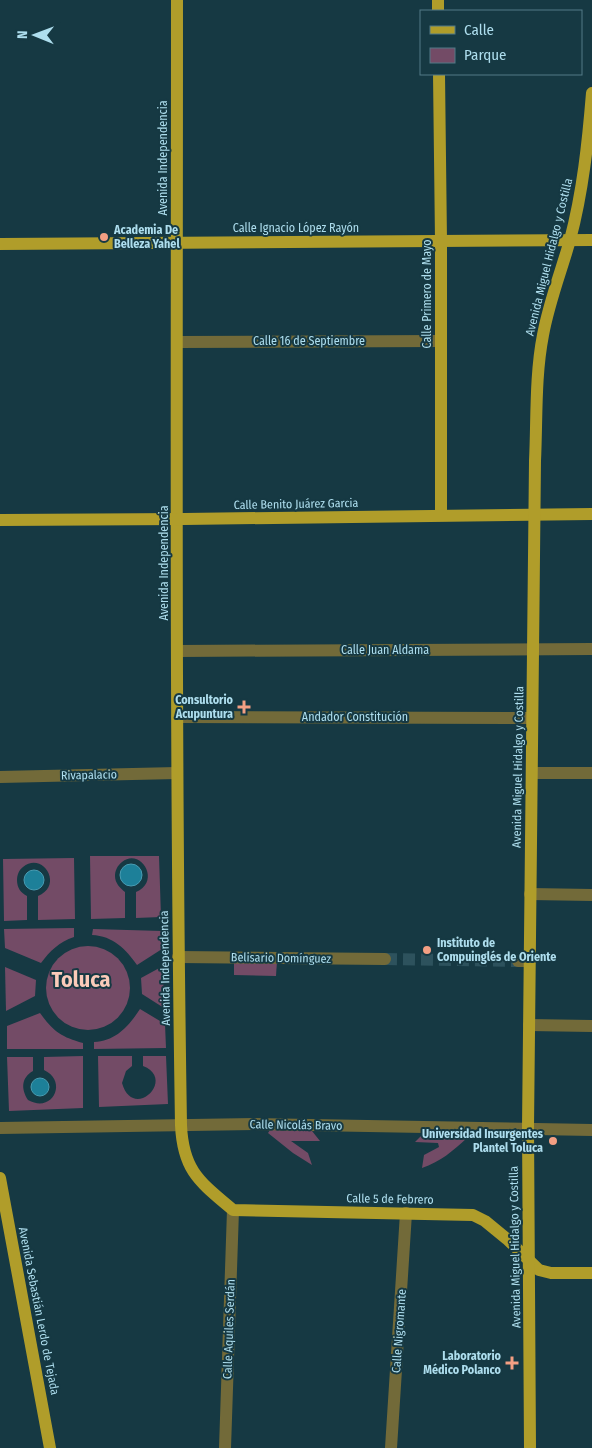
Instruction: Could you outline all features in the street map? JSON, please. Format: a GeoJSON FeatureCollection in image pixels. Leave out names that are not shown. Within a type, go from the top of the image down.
{"type":"FeatureCollection","features":[{"type":"Feature","properties":{"kind":"main road","name":"Avenida Independencia"},"geometry":{"type":"LineString","coordinates":[[177,0],[177,773],[181,1125],[183,1149],[192,1170],[207,1189],[233,1210]]}},
{"type":"Feature","properties":{"kind":"main road","name":"Calle Primero de Mayo"},"geometry":{"type":"LineString","coordinates":[[439,75],[441,515]]}},
{"type":"Feature","properties":{"kind":"main road","name":"Avenida Miguel Hidalgo y Costilla"},"geometry":{"type":"LineString","coordinates":[[530,1448],[529,1025],[524,961],[530,894],[535,514],[540,356],[548,311],[570,240],[582,182],[592,93]]}},
{"type":"Feature","properties":{"kind":"main road","name":"Calle Ignacio López Rayón"},"geometry":{"type":"LineString","coordinates":[[0,244],[592,240]]}},
{"type":"Feature","properties":{"kind":"main road","name":"Calle Benito Juárez Garcia"},"geometry":{"type":"LineString","coordinates":[[0,520],[592,514]]}},
{"type":"Feature","properties":{"kind":"main road","name":"Avenida Sebastián Lerdo de Tejada"},"geometry":{"type":"LineString","coordinates":[[0,1178],[50,1448]]}},
{"type":"Feature","properties":{"kind":"main road","name":"Calle 5 de Febrero"},"geometry":{"type":"LineString","coordinates":[[233,1210],[467,1214],[478,1217],[507,1239],[539,1270],[544,1272],[592,1274]]}},
{"type":"Feature","properties":{"kind":"street","name":"Calle 16 de Septiembre"},"geometry":{"type":"LineString","coordinates":[[177,342],[441,340]]}},
{"type":"Feature","properties":{"kind":"street","name":"Calle Juan Aldama"},"geometry":{"type":"LineString","coordinates":[[178,651],[592,649]]}},
{"type":"Feature","properties":{"kind":"street","name":"Andador Constitución"},"geometry":{"type":"LineString","coordinates":[[178,717],[532,718]]}},
{"type":"Feature","properties":{"kind":"street","name":"Rivapalacio"},"geometry":{"type":"LineString","coordinates":[[0,777],[177,773]]}},
{"type":"Feature","properties":{"kind":"street"},"geometry":{"type":"LineString","coordinates":[[532,773],[592,773]]}},
{"type":"Feature","properties":{"kind":"street"},"geometry":{"type":"LineString","coordinates":[[530,894],[592,895]]}},
{"type":"Feature","properties":{"kind":"street","name":"Belisario Domínguez"},"geometry":{"type":"LineString","coordinates":[[178,957],[385,959]]}},
{"type":"Feature","properties":{"kind":"street"},"geometry":{"type":"LineString","coordinates":[[529,1025],[592,1026]]}},
{"type":"Feature","properties":{"kind":"street","name":"Calle Nicolás Bravo"},"geometry":{"type":"LineString","coordinates":[[0,1128],[254,1124],[592,1130]]}},
{"type":"Feature","properties":{"kind":"street","name":"Calle Aquiles Serdán"},"geometry":{"type":"LineString","coordinates":[[224,1448],[233,1210]]}},
{"type":"Feature","properties":{"kind":"street","name":"Calle Nigromante"},"geometry":{"type":"LineString","coordinates":[[391,1448],[406,1213]]}},
{"type":"Feature","properties":{"kind":"green space"},"geometry":{"type":"Polygon","coordinates":[[[90,856],[159,856],[161,917],[136,918],[136,892],[144,887],[148,874],[146,867],[141,862],[129,859],[119,865],[115,874],[117,883],[125,892],[125,918],[91,919],[90,856]]]}},
{"type":"Feature","properties":{"kind":"green space"},"geometry":{"type":"Polygon","coordinates":[[[74,858],[75,919],[38,920],[38,896],[46,891],[50,878],[48,872],[43,867],[37,863],[30,863],[22,868],[17,878],[21,892],[27,896],[27,920],[4,921],[3,859],[74,858]]]}},
{"type":"Feature","properties":{"kind":"green space"},"geometry":{"type":"Polygon","coordinates":[[[74,928],[74,937],[55,947],[41,963],[5,948],[4,929],[74,928]]]}},
{"type":"Feature","properties":{"kind":"green space"},"geometry":{"type":"Polygon","coordinates":[[[93,929],[162,931],[162,949],[137,965],[118,944],[106,938],[92,935],[93,929]]]}},
{"type":"Feature","properties":{"kind":"green space"},"geometry":{"type":"Polygon","coordinates":[[[88,946],[111,953],[123,965],[130,988],[123,1011],[111,1023],[88,1030],[65,1023],[53,1011],[46,988],[53,965],[65,953],[88,946]]]}},
{"type":"Feature","properties":{"kind":"green space"},"geometry":{"type":"Polygon","coordinates":[[[234,961],[277,961],[276,976],[234,975],[234,961]]]}},
{"type":"Feature","properties":{"kind":"green space"},"geometry":{"type":"Polygon","coordinates":[[[163,966],[164,1008],[142,994],[141,978],[163,966]]]}},
{"type":"Feature","properties":{"kind":"green space"},"geometry":{"type":"Polygon","coordinates":[[[5,967],[36,980],[35,996],[6,1011],[5,967]]]}},
{"type":"Feature","properties":{"kind":"green space"},"geometry":{"type":"Polygon","coordinates":[[[140,1009],[165,1024],[166,1048],[94,1049],[94,1042],[109,1039],[121,1032],[140,1009]]]}},
{"type":"Feature","properties":{"kind":"green space"},"geometry":{"type":"Polygon","coordinates":[[[40,1013],[58,1032],[83,1043],[83,1049],[7,1049],[7,1026],[40,1013]]]}},
{"type":"Feature","properties":{"kind":"green space"},"geometry":{"type":"Polygon","coordinates":[[[83,1056],[83,1108],[9,1111],[7,1057],[33,1057],[33,1071],[24,1080],[23,1088],[28,1100],[44,1103],[50,1100],[56,1088],[55,1081],[51,1075],[44,1070],[44,1057],[83,1056]]]}},
{"type":"Feature","properties":{"kind":"green space"},"geometry":{"type":"Polygon","coordinates":[[[98,1056],[132,1056],[132,1066],[126,1071],[122,1083],[127,1094],[135,1099],[149,1094],[156,1080],[152,1072],[143,1066],[143,1056],[166,1056],[168,1104],[99,1107],[98,1056]]]}},
{"type":"Feature","properties":{"kind":"green space"},"geometry":{"type":"Polygon","coordinates":[[[270,1130],[312,1131],[320,1141],[291,1141],[308,1153],[312,1165],[268,1133],[270,1130]]]}},
{"type":"Feature","properties":{"kind":"green space"},"geometry":{"type":"Polygon","coordinates":[[[423,1134],[466,1135],[467,1138],[446,1156],[422,1168],[424,1155],[439,1147],[438,1143],[415,1142],[423,1134]]]}},
{"type":"Feature","properties":{"kind":"water"},"geometry":{"type":"Polygon","coordinates":[[[131,864],[139,867],[142,875],[139,883],[131,886],[123,883],[120,875],[123,867],[131,864]]]}},
{"type":"Feature","properties":{"kind":"water"},"geometry":{"type":"Polygon","coordinates":[[[30,870],[38,870],[44,876],[44,884],[38,890],[30,890],[24,884],[24,876],[30,870]]]}},
{"type":"Feature","properties":{"kind":"water"},"geometry":{"type":"Polygon","coordinates":[[[36,1078],[44,1078],[49,1083],[47,1094],[36,1096],[31,1091],[31,1083],[36,1078]]]}},
{"type":"Feature","properties":{"kind":"tunnel"},"geometry":{"type":"LineString","coordinates":[[385,959],[518,961]]}},
{"type":"Feature","properties":{"kind":"place","name":"Academia De Belleza Yahel"},"geometry":{"type":"Point","coordinates":[104,237]}},
{"type":"Feature","properties":{"kind":"place","name":"Consultorio Acupuntura"},"geometry":{"type":"Point","coordinates":[244,707]}},
{"type":"Feature","properties":{"kind":"place","name":"Instituto de Compuinglés de Oriente"},"geometry":{"type":"Point","coordinates":[427,950]}},
{"type":"Feature","properties":{"kind":"place","name":"Universidad Insurgentes Plantel Toluca"},"geometry":{"type":"Point","coordinates":[553,1141]}},
{"type":"Feature","properties":{"kind":"place","name":"Laboratorio Médico Polanco"},"geometry":{"type":"Point","coordinates":[512,1363]}},
{"type":"Feature","properties":{"kind":"district","name":"Toluca"},"geometry":{"type":"Point","coordinates":[81,979]}}]}
